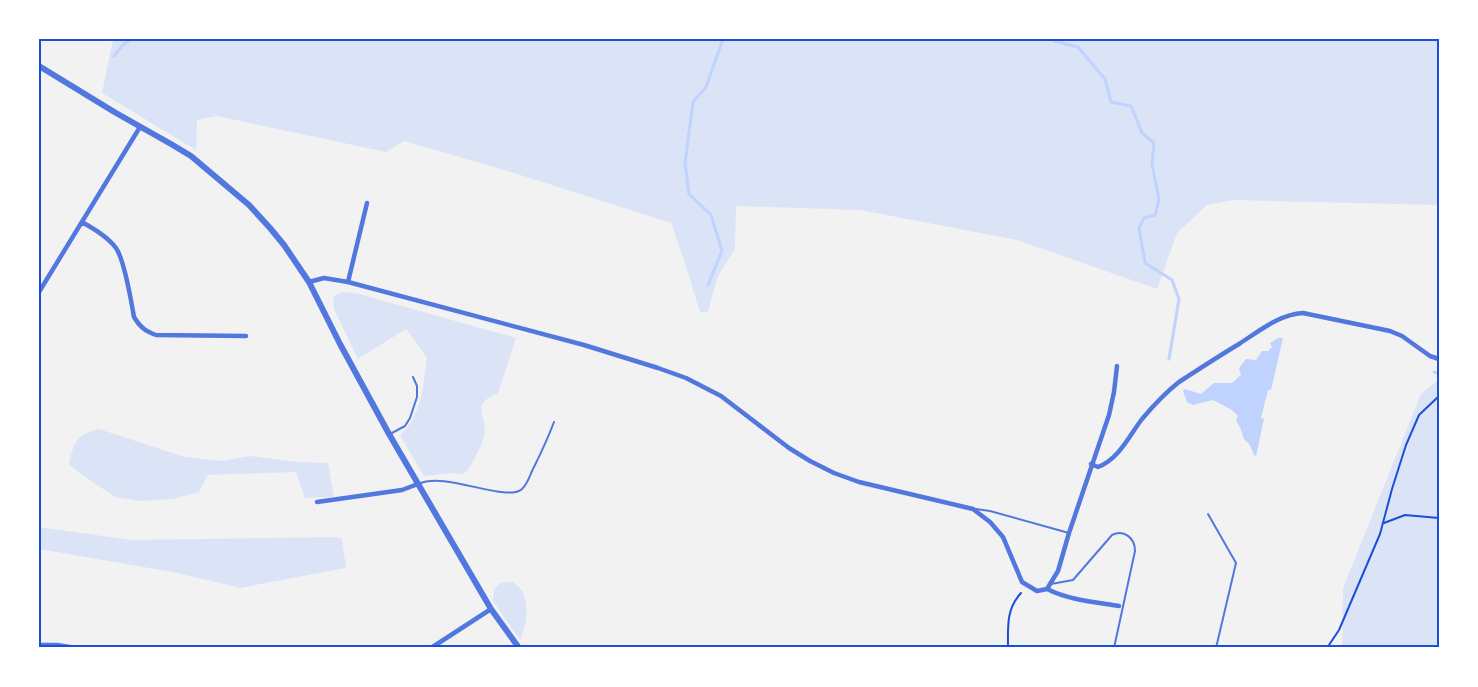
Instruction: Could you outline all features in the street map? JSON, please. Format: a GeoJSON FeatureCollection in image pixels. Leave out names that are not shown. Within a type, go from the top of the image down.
{"type":"FeatureCollection","features":[{"type":"Feature","properties":{"kind":"street"},"geometry":{"type":"LineString","coordinates":[[39,66],[191,156],[261,217],[284,245],[309,282],[389,434],[491,609],[519,648]]}},
{"type":"Feature","properties":{"kind":"street"},"geometry":{"type":"LineString","coordinates":[[39,292],[140,127]]}},
{"type":"Feature","properties":{"kind":"street"},"geometry":{"type":"LineString","coordinates":[[348,282],[367,203]]}},
{"type":"Feature","properties":{"kind":"street"},"geometry":{"type":"LineString","coordinates":[[82,222],[104,236],[116,248],[121,258],[134,317],[145,331],[156,335],[246,336]]}},
{"type":"Feature","properties":{"kind":"street"},"geometry":{"type":"LineString","coordinates":[[309,282],[324,278],[348,282],[584,345],[695,382],[721,396],[789,448],[834,473],[882,488],[973,509],[990,522],[1003,537],[1022,582],[1037,591],[1047,589],[1075,599],[1119,606]]}},
{"type":"Feature","properties":{"kind":"street"},"geometry":{"type":"LineString","coordinates":[[1091,464],[1098,466],[1108,463],[1165,393],[1179,382],[1285,316],[1303,313],[1390,332],[1402,336],[1430,356],[1439,359]]}},
{"type":"Feature","properties":{"kind":"street"},"geometry":{"type":"LineString","coordinates":[[1047,589],[1058,571],[1110,409],[1117,366]]}},
{"type":"Feature","properties":{"kind":"street"},"geometry":{"type":"LineString","coordinates":[[317,502],[402,490],[418,484]]}},
{"type":"Feature","properties":{"kind":"street"},"geometry":{"type":"LineString","coordinates":[[431,648],[491,609]]}},
{"type":"Feature","properties":{"kind":"street"},"geometry":{"type":"LineString","coordinates":[[39,645],[76,648]]}},
{"type":"Feature","properties":{"kind":"lane"},"geometry":{"type":"LineString","coordinates":[[389,434],[405,426],[411,418],[417,397],[414,377]]}},
{"type":"Feature","properties":{"kind":"lane"},"geometry":{"type":"LineString","coordinates":[[418,484],[424,481],[452,482],[510,493],[520,491],[527,482],[555,422]]}},
{"type":"Feature","properties":{"kind":"lane"},"geometry":{"type":"LineString","coordinates":[[973,509],[990,511],[1069,533]]}},
{"type":"Feature","properties":{"kind":"lane"},"geometry":{"type":"LineString","coordinates":[[1208,514],[1236,563],[1216,648]]}},
{"type":"Feature","properties":{"kind":"lane"},"geometry":{"type":"LineString","coordinates":[[1051,584],[1072,580],[1112,535],[1122,532],[1131,538],[1135,551],[1114,648]]}},
{"type":"Feature","properties":{"kind":"path"},"geometry":{"type":"LineString","coordinates":[[1327,648],[1336,637],[1380,534],[1406,445],[1419,415],[1439,396]]}},
{"type":"Feature","properties":{"kind":"path"},"geometry":{"type":"LineString","coordinates":[[1383,524],[1405,514],[1439,518]]}},
{"type":"Feature","properties":{"kind":"path"},"geometry":{"type":"LineString","coordinates":[[1008,648],[1009,614],[1014,601],[1021,592]]}},
{"type":"Feature","properties":{"kind":"shaded area"},"geometry":{"type":"Polygon","coordinates":[[[113,39],[1439,39],[1439,205],[1234,200],[1207,205],[1177,233],[1157,289],[1017,240],[860,210],[736,206],[735,249],[717,278],[708,312],[700,312],[671,223],[404,141],[386,152],[217,116],[197,120],[196,150],[102,93],[113,39]]]}},
{"type":"Feature","properties":{"kind":"shaded area"},"geometry":{"type":"Polygon","coordinates":[[[346,292],[516,338],[498,393],[484,402],[482,407],[484,437],[474,459],[463,474],[424,476],[400,435],[413,419],[417,409],[427,358],[406,329],[358,359],[334,309],[334,296],[346,292]]]}},
{"type":"Feature","properties":{"kind":"shaded area"},"geometry":{"type":"Polygon","coordinates":[[[1439,379],[1439,648],[1342,648],[1343,588],[1421,394],[1439,379]]]}},
{"type":"Feature","properties":{"kind":"shaded area"},"geometry":{"type":"Polygon","coordinates":[[[99,429],[185,457],[223,461],[250,456],[328,463],[334,497],[305,498],[296,472],[208,475],[199,492],[173,499],[141,501],[115,497],[69,464],[72,450],[81,436],[99,429]]]}},
{"type":"Feature","properties":{"kind":"shaded area"},"geometry":{"type":"Polygon","coordinates":[[[39,527],[131,540],[337,537],[342,539],[346,568],[240,588],[178,573],[39,549],[39,527]]]}},
{"type":"Feature","properties":{"kind":"shaded area"},"geometry":{"type":"Polygon","coordinates":[[[513,582],[525,598],[526,616],[520,640],[493,601],[494,590],[500,583],[513,582]]]}},
{"type":"Feature","properties":{"kind":"water"},"geometry":{"type":"Polygon","coordinates":[[[1283,338],[1271,390],[1268,390],[1261,418],[1264,419],[1256,456],[1244,439],[1236,421],[1238,416],[1232,410],[1213,400],[1193,405],[1187,402],[1183,391],[1185,389],[1201,394],[1214,383],[1232,383],[1241,375],[1239,368],[1246,359],[1256,360],[1262,351],[1268,351],[1272,347],[1270,343],[1283,338]]]}},
{"type":"Feature","properties":{"kind":"waterway"},"geometry":{"type":"LineString","coordinates":[[114,56],[131,39]]}},
{"type":"Feature","properties":{"kind":"waterway"},"geometry":{"type":"LineString","coordinates":[[708,285],[722,251],[711,215],[689,194],[685,163],[693,102],[706,87],[723,39]]}},
{"type":"Feature","properties":{"kind":"waterway"},"geometry":{"type":"LineString","coordinates":[[1054,39],[1054,41],[1078,47],[1105,79],[1111,102],[1131,106],[1142,133],[1154,143],[1152,164],[1159,200],[1155,215],[1144,218],[1139,228],[1145,263],[1172,280],[1179,299],[1169,359]]}},
{"type":"Feature","properties":{"kind":"waterway"},"geometry":{"type":"LineString","coordinates":[[1434,372],[1439,373]]}}]}
